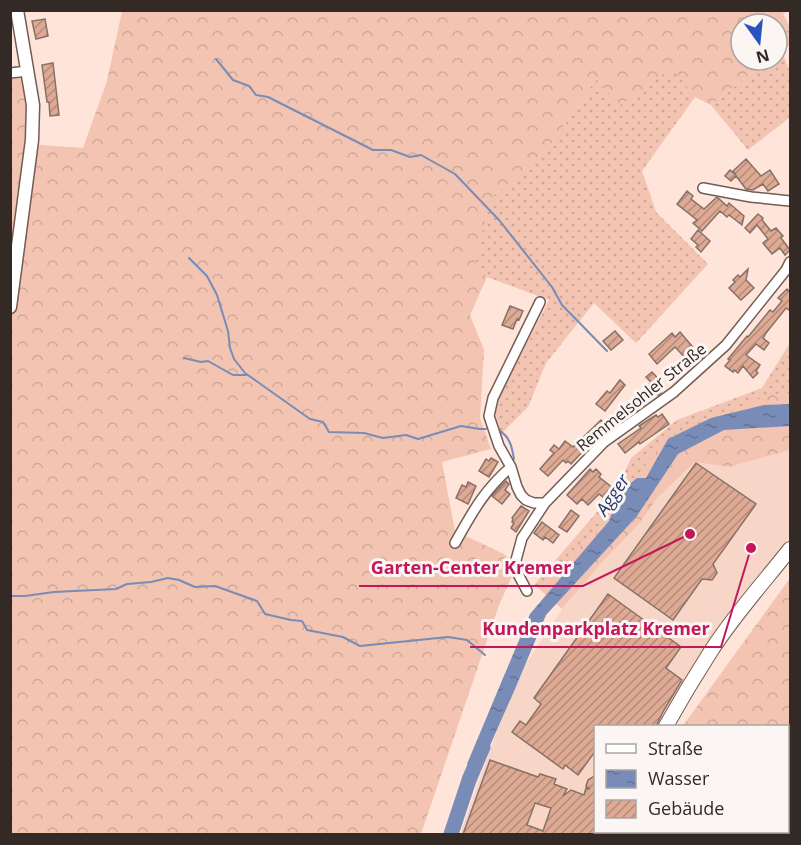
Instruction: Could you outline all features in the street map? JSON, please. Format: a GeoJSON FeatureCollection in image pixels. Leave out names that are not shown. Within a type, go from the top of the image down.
{"type":"FeatureCollection","features":[{"type":"Feature","properties":{"kind":"main road"},"geometry":{"type":"LineString","coordinates":[[10,308],[32,140],[33,105],[17,10]]}},
{"type":"Feature","properties":{"kind":"main road"},"geometry":{"type":"LineString","coordinates":[[667,725],[711,650],[790,549]]}},
{"type":"Feature","properties":{"kind":"street"},"geometry":{"type":"LineString","coordinates":[[10,73],[28,70]]}},
{"type":"Feature","properties":{"kind":"street"},"geometry":{"type":"LineString","coordinates":[[703,188],[751,197],[790,201]]}},
{"type":"Feature","properties":{"kind":"street","name":"Remmelsohler Straße"},"geometry":{"type":"LineString","coordinates":[[527,591],[518,574],[516,560],[522,538],[545,503],[604,442],[674,392],[726,345],[790,262]]}},
{"type":"Feature","properties":{"kind":"street"},"geometry":{"type":"LineString","coordinates":[[540,302],[493,398],[489,416],[521,495],[534,503],[545,503]]}},
{"type":"Feature","properties":{"kind":"street"},"geometry":{"type":"LineString","coordinates":[[455,543],[478,501],[511,467]]}},
{"type":"Feature","properties":{"kind":"shaded area"},"geometry":{"type":"Polygon","coordinates":[[[790,450],[790,537],[757,580],[661,725],[594,725],[594,833],[621,833],[460,834],[497,731],[523,668],[562,609],[603,561],[639,524],[658,497],[695,462],[729,467],[790,450]]]}},
{"type":"Feature","properties":{"kind":"green space"},"geometry":{"type":"Polygon","coordinates":[[[122,11],[788,11],[729,12],[729,72],[753,72],[711,105],[695,97],[672,68],[620,105],[596,79],[549,147],[490,199],[475,263],[487,277],[470,315],[484,350],[480,418],[491,449],[442,462],[455,531],[504,554],[516,567],[499,605],[421,834],[11,834],[10,75],[27,73],[27,144],[83,148],[107,81],[122,11]]]}},
{"type":"Feature","properties":{"kind":"green space"},"geometry":{"type":"Polygon","coordinates":[[[672,67],[695,97],[642,171],[656,212],[708,264],[636,343],[594,303],[546,363],[528,407],[501,434],[494,408],[549,300],[487,277],[474,263],[490,199],[549,147],[596,79],[620,105],[672,67]]]}},
{"type":"Feature","properties":{"kind":"green space"},"geometry":{"type":"Polygon","coordinates":[[[789,69],[790,117],[748,150],[711,105],[753,72],[789,72],[789,69]]]}},
{"type":"Feature","properties":{"kind":"green space"},"geometry":{"type":"Polygon","coordinates":[[[790,343],[790,395],[771,394],[580,546],[539,589],[534,585],[617,489],[631,458],[677,420],[762,388],[790,343]]]}},
{"type":"Feature","properties":{"kind":"green space"},"geometry":{"type":"Polygon","coordinates":[[[771,394],[790,395],[790,450],[729,467],[695,462],[658,497],[639,524],[603,561],[562,609],[539,589],[580,546],[610,521],[625,490],[667,438],[771,394]]]}},
{"type":"Feature","properties":{"kind":"green space"},"geometry":{"type":"Polygon","coordinates":[[[790,578],[790,834],[650,834],[789,833],[789,725],[684,725],[790,578]]]}},
{"type":"Feature","properties":{"kind":"water"},"geometry":{"type":"Polygon","coordinates":[[[790,404],[790,426],[724,430],[678,454],[637,516],[546,615],[481,766],[467,764],[530,614],[609,521],[620,492],[637,478],[646,478],[668,439],[711,418],[764,405],[790,404]]]}},
{"type":"Feature","properties":{"kind":"building"},"geometry":{"type":"Polygon","coordinates":[[[45,19],[48,36],[36,39],[32,21],[45,19]]]}},
{"type":"Feature","properties":{"kind":"building"},"geometry":{"type":"Polygon","coordinates":[[[53,63],[59,115],[50,116],[42,65],[53,63]]]}},
{"type":"Feature","properties":{"kind":"building"},"geometry":{"type":"Polygon","coordinates":[[[746,159],[761,176],[770,170],[779,184],[768,191],[763,184],[753,190],[746,189],[736,176],[731,181],[725,176],[730,170],[736,175],[733,171],[746,159]]]}},
{"type":"Feature","properties":{"kind":"building"},"geometry":{"type":"Polygon","coordinates":[[[687,191],[693,196],[691,199],[704,209],[717,197],[727,206],[729,203],[744,216],[742,225],[720,211],[702,231],[693,223],[697,220],[677,204],[687,191]]]}},
{"type":"Feature","properties":{"kind":"building"},"geometry":{"type":"Polygon","coordinates":[[[758,214],[771,231],[776,228],[783,236],[781,238],[790,250],[785,255],[780,248],[772,254],[763,243],[768,239],[757,225],[750,233],[745,228],[758,214]]]}},
{"type":"Feature","properties":{"kind":"building"},"geometry":{"type":"Polygon","coordinates":[[[698,230],[710,241],[701,252],[696,247],[698,245],[691,239],[698,230]]]}},
{"type":"Feature","properties":{"kind":"building"},"geometry":{"type":"Polygon","coordinates":[[[748,269],[746,280],[754,288],[741,300],[729,288],[738,275],[740,277],[748,269]]]}},
{"type":"Feature","properties":{"kind":"building"},"geometry":{"type":"Polygon","coordinates":[[[787,289],[790,292],[790,311],[786,308],[766,333],[763,338],[769,343],[764,350],[756,344],[746,355],[760,365],[756,371],[758,373],[753,378],[743,366],[738,373],[734,370],[733,372],[725,366],[730,360],[728,359],[770,310],[773,312],[782,301],[778,298],[787,289]]]}},
{"type":"Feature","properties":{"kind":"building"},"geometry":{"type":"Polygon","coordinates":[[[510,306],[523,311],[513,329],[502,325],[510,306]]]}},
{"type":"Feature","properties":{"kind":"building"},"geometry":{"type":"Polygon","coordinates":[[[615,331],[623,340],[611,350],[603,341],[615,331]]]}},
{"type":"Feature","properties":{"kind":"building"},"geometry":{"type":"Polygon","coordinates":[[[680,332],[702,358],[691,364],[675,347],[657,364],[649,354],[672,333],[675,337],[680,332]]]}},
{"type":"Feature","properties":{"kind":"building"},"geometry":{"type":"Polygon","coordinates":[[[652,372],[665,386],[658,395],[647,387],[651,382],[646,377],[652,372]]]}},
{"type":"Feature","properties":{"kind":"building"},"geometry":{"type":"Polygon","coordinates":[[[620,380],[625,385],[605,411],[596,404],[607,391],[610,393],[620,380]]]}},
{"type":"Feature","properties":{"kind":"building"},"geometry":{"type":"Polygon","coordinates":[[[662,414],[669,424],[625,453],[618,444],[641,428],[639,426],[656,415],[658,417],[662,414]]]}},
{"type":"Feature","properties":{"kind":"building"},"geometry":{"type":"Polygon","coordinates":[[[601,420],[609,428],[601,435],[599,434],[571,464],[563,460],[548,476],[540,469],[554,453],[550,450],[554,445],[559,449],[565,441],[573,447],[601,420]]]}},
{"type":"Feature","properties":{"kind":"building"},"geometry":{"type":"Polygon","coordinates":[[[491,458],[498,462],[489,477],[479,471],[486,459],[489,461],[491,458]]]}},
{"type":"Feature","properties":{"kind":"building"},"geometry":{"type":"Polygon","coordinates":[[[696,463],[756,504],[713,564],[717,573],[712,580],[702,579],[673,620],[614,578],[696,463]]]}},
{"type":"Feature","properties":{"kind":"building"},"geometry":{"type":"Polygon","coordinates":[[[590,469],[593,472],[596,469],[601,474],[599,477],[613,488],[604,498],[599,494],[588,505],[582,499],[577,504],[567,495],[590,469]]]}},
{"type":"Feature","properties":{"kind":"building"},"geometry":{"type":"Polygon","coordinates":[[[506,481],[509,484],[505,490],[510,494],[502,504],[492,496],[506,481]]]}},
{"type":"Feature","properties":{"kind":"building"},"geometry":{"type":"Polygon","coordinates":[[[468,482],[476,486],[468,504],[456,498],[462,485],[466,487],[468,482]]]}},
{"type":"Feature","properties":{"kind":"building"},"geometry":{"type":"Polygon","coordinates":[[[521,506],[529,511],[516,532],[511,528],[514,523],[512,518],[521,506]]]}},
{"type":"Feature","properties":{"kind":"building"},"geometry":{"type":"Polygon","coordinates":[[[571,510],[579,516],[567,532],[559,527],[571,510]]]}},
{"type":"Feature","properties":{"kind":"building"},"geometry":{"type":"Polygon","coordinates":[[[542,522],[559,535],[553,543],[545,537],[543,540],[534,533],[542,522]]]}},
{"type":"Feature","properties":{"kind":"building"},"geometry":{"type":"Polygon","coordinates":[[[608,594],[681,647],[666,668],[682,680],[656,725],[594,725],[594,753],[578,775],[565,765],[563,769],[512,732],[520,721],[526,725],[541,704],[534,698],[608,594]]]}},
{"type":"Feature","properties":{"kind":"building"},"geometry":{"type":"Polygon","coordinates":[[[490,760],[538,777],[540,774],[556,779],[554,784],[567,789],[563,796],[571,790],[584,795],[586,788],[590,789],[586,786],[588,780],[594,776],[594,833],[596,834],[463,834],[490,760]],[[535,803],[527,825],[543,831],[551,808],[535,803]]]}},
{"type":"Feature","properties":{"kind":"waterway"},"geometry":{"type":"LineString","coordinates":[[216,59],[233,80],[249,86],[256,95],[268,97],[373,150],[391,150],[410,157],[421,155],[455,174],[499,220],[552,287],[562,305],[607,351]]}},
{"type":"Feature","properties":{"kind":"waterway"},"geometry":{"type":"LineString","coordinates":[[189,258],[207,276],[217,295],[228,331],[230,348],[234,359],[245,373],[310,419],[323,422],[329,432],[364,433],[383,438],[406,435],[418,439],[461,426],[486,429]]}},
{"type":"Feature","properties":{"kind":"waterway"},"geometry":{"type":"LineString","coordinates":[[184,358],[201,362],[208,361],[233,375],[246,375]]}},
{"type":"Feature","properties":{"kind":"waterway"},"geometry":{"type":"LineString","coordinates":[[498,430],[508,439],[514,459]]}},
{"type":"Feature","properties":{"kind":"waterway"},"geometry":{"type":"LineString","coordinates":[[10,596],[116,589],[127,584],[168,578],[195,587],[215,586],[257,601],[265,614],[302,621],[307,630],[343,637],[360,646],[448,637],[467,640],[485,655]]}},
{"type":"Feature","properties":{"kind":"waterway","name":"Agger"},"geometry":{"type":"LineString","coordinates":[[451,834],[483,747]]}},
{"type":"Feature","properties":{"kind":"place","name":"Garten-Center Kremer"},"geometry":{"type":"Point","coordinates":[690,534]}},
{"type":"Feature","properties":{"kind":"place","name":"Kundenparkplatz Kremer"},"geometry":{"type":"Point","coordinates":[751,548]}}]}
